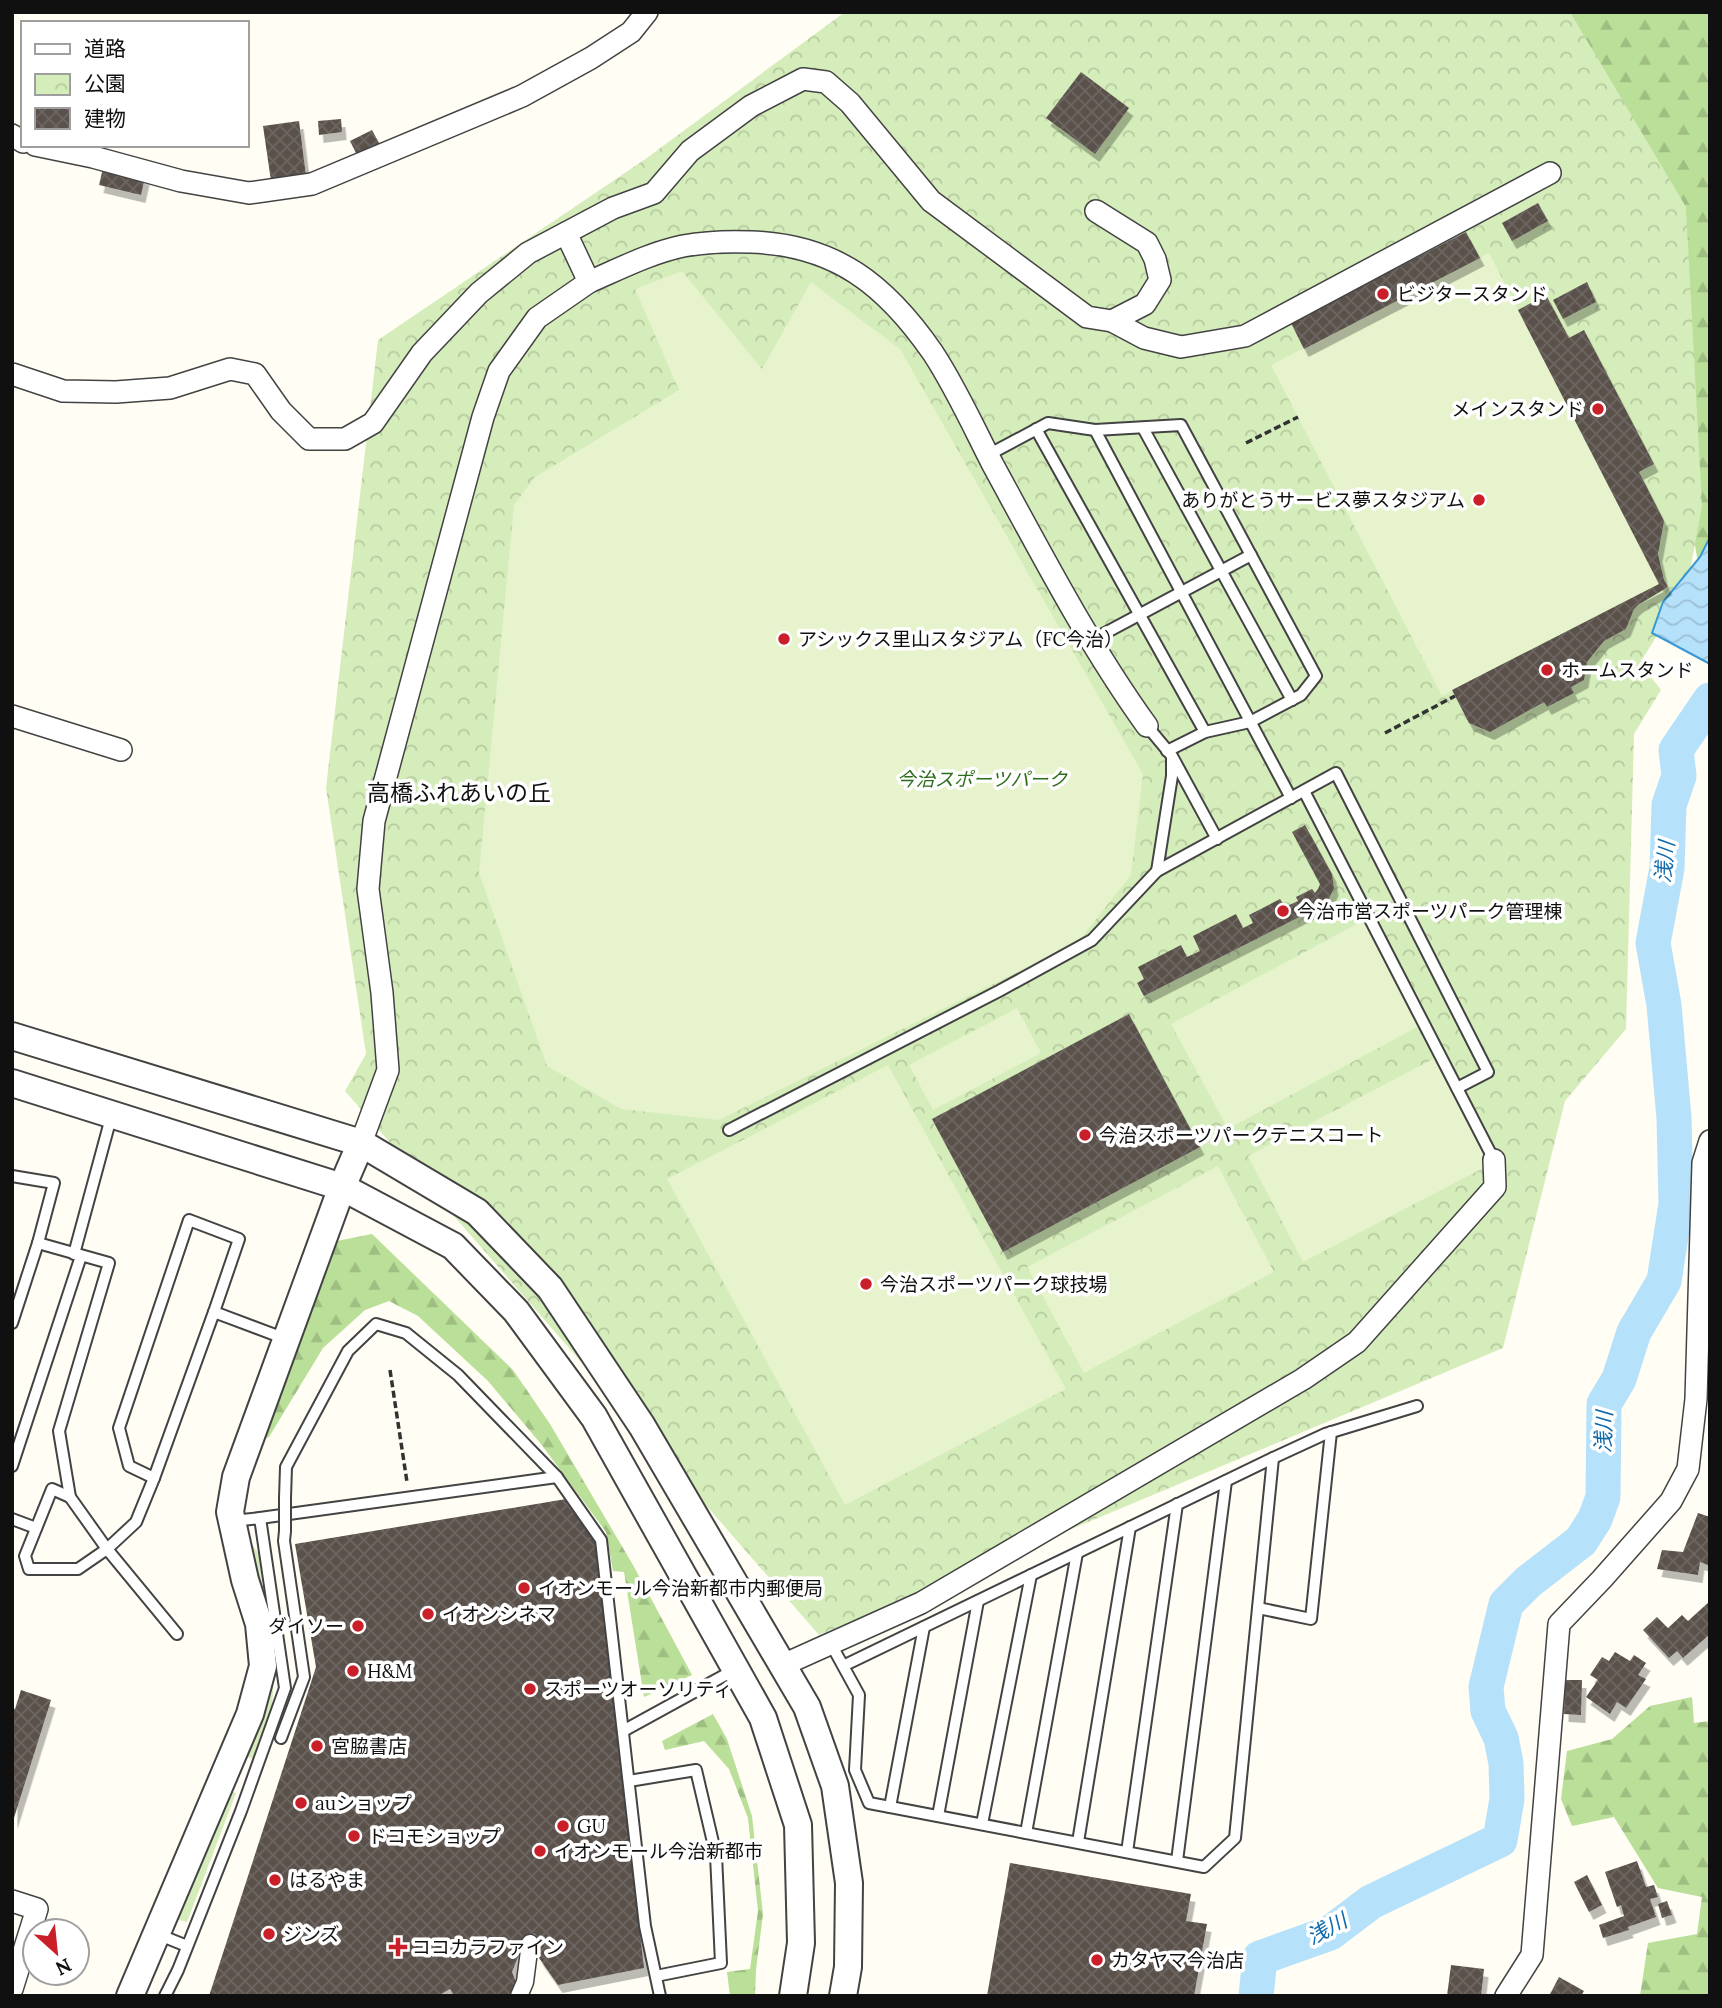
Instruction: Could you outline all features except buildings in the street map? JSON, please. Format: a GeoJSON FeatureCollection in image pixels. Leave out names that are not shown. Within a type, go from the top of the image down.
{"type":"FeatureCollection","features":[{"type":"Feature","properties":{"kind":"street"},"geometry":{"type":"LineString","coordinates":[[45,147],[181,181],[249,193],[312,184],[522,96],[591,58],[631,32],[647,12]]}},
{"type":"Feature","properties":{"kind":"street"},"geometry":{"type":"LineString","coordinates":[[14,380],[63,391],[116,392],[170,388],[230,369],[255,374],[281,411],[309,439],[345,439],[373,424],[422,353],[478,292],[528,253],[613,208],[654,193],[690,151],[751,106],[803,79],[826,82],[850,103],[931,201],[1087,317],[1112,321],[1144,338],[1181,347],[1245,336],[1550,173]]}},
{"type":"Feature","properties":{"kind":"street"},"geometry":{"type":"LineString","coordinates":[[1096,211],[1147,243],[1155,259],[1160,280],[1145,304],[1112,321]]}},
{"type":"Feature","properties":{"kind":"street"},"geometry":{"type":"LineString","coordinates":[[566,233],[589,282]]}},
{"type":"Feature","properties":{"kind":"street"},"geometry":{"type":"LineString","coordinates":[[130,1996],[250,1714],[263,1666],[260,1624],[245,1580],[230,1512],[236,1477],[342,1187],[388,1070],[382,993],[368,889],[374,821],[483,417],[499,371],[537,318],[589,282],[648,256],[682,246],[726,241],[771,242],[811,250],[840,262],[870,283],[896,308],[934,355],[1120,689],[1147,726]]}},
{"type":"Feature","properties":{"kind":"street"},"geometry":{"type":"LineString","coordinates":[[12,716],[121,750]]}},
{"type":"Feature","properties":{"kind":"street"},"geometry":{"type":"LineString","coordinates":[[12,1036],[361,1143],[477,1212],[550,1288],[642,1426],[807,1707],[835,1786],[849,1883],[848,1966],[843,1996]]}},
{"type":"Feature","properties":{"kind":"street"},"geometry":{"type":"LineString","coordinates":[[12,1083],[342,1187],[453,1246],[516,1311],[594,1417],[763,1718],[798,1825],[801,1943],[793,1996]]}},
{"type":"Feature","properties":{"kind":"street"},"geometry":{"type":"LineString","coordinates":[[1506,1996],[1532,1955],[1559,1624],[1671,1501],[1688,1469],[1696,1399],[1703,1163],[1710,1141]]}},
{"type":"Feature","properties":{"kind":"street"},"geometry":{"type":"LineString","coordinates":[[783,1665],[920,1603],[1303,1379],[1357,1342],[1495,1187],[1494,1160]]}},
{"type":"Feature","properties":{"kind":"street"},"geometry":{"type":"LineString","coordinates":[[12,1901],[37,1909],[12,1989]]}},
{"type":"Feature","properties":{"kind":"street"},"geometry":{"type":"LineString","coordinates":[[519,1996],[525,1982],[530,1943]]}},
{"type":"Feature","properties":{"kind":"lane"},"geometry":{"type":"LineString","coordinates":[[988,455],[1048,423],[1095,430],[1181,425],[1315,676],[1301,695],[1292,700],[1250,722],[1205,732],[1170,754]]}},
{"type":"Feature","properties":{"kind":"lane"},"geometry":{"type":"LineString","coordinates":[[1143,428],[1292,700]]}},
{"type":"Feature","properties":{"kind":"lane"},"geometry":{"type":"LineString","coordinates":[[1036,429],[1205,732]]}},
{"type":"Feature","properties":{"kind":"lane"},"geometry":{"type":"LineString","coordinates":[[1095,430],[1291,798]]}},
{"type":"Feature","properties":{"kind":"lane"},"geometry":{"type":"LineString","coordinates":[[1092,640],[1251,555]]}},
{"type":"Feature","properties":{"kind":"lane"},"geometry":{"type":"LineString","coordinates":[[1147,726],[1170,754],[1217,839]]}},
{"type":"Feature","properties":{"kind":"lane"},"geometry":{"type":"LineString","coordinates":[[1157,872],[1172,776],[1170,754]]}},
{"type":"Feature","properties":{"kind":"lane"},"geometry":{"type":"LineString","coordinates":[[729,1130],[1092,940],[1157,872],[1336,773],[1488,1072],[1457,1088]]}},
{"type":"Feature","properties":{"kind":"lane"},"geometry":{"type":"LineString","coordinates":[[1304,790],[1494,1160]]}},
{"type":"Feature","properties":{"kind":"lane"},"geometry":{"type":"LineString","coordinates":[[12,1466],[77,1255],[111,1114]]}},
{"type":"Feature","properties":{"kind":"lane"},"geometry":{"type":"LineString","coordinates":[[12,1176],[54,1183],[12,1322]]}},
{"type":"Feature","properties":{"kind":"lane"},"geometry":{"type":"LineString","coordinates":[[70,1497],[52,1489],[26,1556],[29,1569],[78,1569],[107,1549],[136,1522],[154,1478],[239,1238],[189,1220],[119,1428],[129,1466],[154,1478]]}},
{"type":"Feature","properties":{"kind":"lane"},"geometry":{"type":"LineString","coordinates":[[38,1243],[109,1264],[59,1432],[70,1497],[107,1549],[177,1634]]}},
{"type":"Feature","properties":{"kind":"lane"},"geometry":{"type":"LineString","coordinates":[[214,1312],[286,1339]]}},
{"type":"Feature","properties":{"kind":"lane"},"geometry":{"type":"LineString","coordinates":[[281,1738],[304,1676],[285,1531],[286,1467],[348,1351],[376,1324],[406,1333],[458,1375],[557,1477],[601,1540],[646,1926],[660,1996]]}},
{"type":"Feature","properties":{"kind":"lane"},"geometry":{"type":"LineString","coordinates":[[843,1666],[1273,1458],[1331,1432],[1417,1406]]}},
{"type":"Feature","properties":{"kind":"lane"},"geometry":{"type":"LineString","coordinates":[[1258,1608],[1311,1619],[1331,1432]]}},
{"type":"Feature","properties":{"kind":"lane"},"geometry":{"type":"LineString","coordinates":[[831,1644],[859,1695],[855,1770],[869,1802],[1204,1867],[1235,1838],[1273,1458]]}},
{"type":"Feature","properties":{"kind":"lane"},"geometry":{"type":"LineString","coordinates":[[232,1521],[557,1477]]}},
{"type":"Feature","properties":{"kind":"lane"},"geometry":{"type":"LineString","coordinates":[[1177,1861],[1226,1481]]}},
{"type":"Feature","properties":{"kind":"lane"},"geometry":{"type":"LineString","coordinates":[[1127,1852],[1177,1504]]}},
{"type":"Feature","properties":{"kind":"lane"},"geometry":{"type":"LineString","coordinates":[[165,1996],[255,1773],[285,1688],[260,1518]]}},
{"type":"Feature","properties":{"kind":"lane"},"geometry":{"type":"LineString","coordinates":[[12,1519],[36,1528]]}},
{"type":"Feature","properties":{"kind":"lane"},"geometry":{"type":"LineString","coordinates":[[1078,1843],[1130,1527]]}},
{"type":"Feature","properties":{"kind":"lane"},"geometry":{"type":"LineString","coordinates":[[1026,1833],[1077,1553]]}},
{"type":"Feature","properties":{"kind":"lane"},"geometry":{"type":"LineString","coordinates":[[982,1824],[1031,1575]]}},
{"type":"Feature","properties":{"kind":"lane"},"geometry":{"type":"LineString","coordinates":[[938,1816],[978,1601]]}},
{"type":"Feature","properties":{"kind":"lane"},"geometry":{"type":"LineString","coordinates":[[890,1807],[924,1627]]}},
{"type":"Feature","properties":{"kind":"lane"},"geometry":{"type":"LineString","coordinates":[[623,1731],[736,1669]]}},
{"type":"Feature","properties":{"kind":"lane"},"geometry":{"type":"LineString","coordinates":[[229,1763],[255,1773]]}},
{"type":"Feature","properties":{"kind":"lane"},"geometry":{"type":"LineString","coordinates":[[629,1781],[696,1770],[716,1855],[721,1964],[656,1976]]}},
{"type":"Feature","properties":{"kind":"lane"},"geometry":{"type":"LineString","coordinates":[[156,1934],[187,1946]]}},
{"type":"Feature","properties":{"kind":"path"},"geometry":{"type":"LineString","coordinates":[[1246,443],[1298,417]]}},
{"type":"Feature","properties":{"kind":"path"},"geometry":{"type":"LineString","coordinates":[[1385,733],[1455,696]]}},
{"type":"Feature","properties":{"kind":"path"},"geometry":{"type":"LineString","coordinates":[[390,1370],[409,1497]]}},
{"type":"Feature","properties":{"kind":"green space","name":"今治スポーツパーク"},"geometry":{"type":"Polygon","coordinates":[[[845,12],[1570,12],[1686,207],[1702,506],[1687,587],[1640,663],[1661,690],[1634,734],[1626,1029],[1565,1101],[1503,1348],[819,1635],[345,1091],[366,1054],[326,788],[378,340],[644,160],[845,12]]]}},
{"type":"Feature","properties":{"kind":"green space"},"geometry":{"type":"Polygon","coordinates":[[[1528,12],[1710,12],[1710,610],[1707,615],[1682,470],[1528,12]]]}},
{"type":"Feature","properties":{"kind":"green space","name":"ありがとうサービス夢スタジアム"},"geometry":{"type":"Polygon","coordinates":[[[1489,253],[1659,584],[1442,696],[1271,365],[1489,253]]]}},
{"type":"Feature","properties":{"kind":"green space","name":"アシックス里山スタジアム（FC今治）"},"geometry":{"type":"Polygon","coordinates":[[[682,271],[762,369],[811,282],[900,349],[1143,774],[1131,875],[1078,942],[719,1120],[621,1109],[547,1066],[479,873],[514,505],[535,477],[679,390],[635,289],[682,271]]]}},
{"type":"Feature","properties":{"kind":"green space"},"geometry":{"type":"Polygon","coordinates":[[[1364,920],[1421,1025],[1228,1129],[1171,1024],[1364,920]]]}},
{"type":"Feature","properties":{"kind":"green space"},"geometry":{"type":"Polygon","coordinates":[[[1017,1008],[1041,1053],[933,1110],[909,1065],[1017,1008]]]}},
{"type":"Feature","properties":{"kind":"green space"},"geometry":{"type":"Polygon","coordinates":[[[1435,1058],[1491,1164],[1303,1262],[1248,1156],[1435,1058]]]}},
{"type":"Feature","properties":{"kind":"green space","name":"今治スポーツパーク球技場"},"geometry":{"type":"Polygon","coordinates":[[[888,1065],[1066,1389],[845,1505],[667,1179],[888,1065]]]}},
{"type":"Feature","properties":{"kind":"green space"},"geometry":{"type":"Polygon","coordinates":[[[1218,1166],[1274,1272],[1084,1373],[1027,1267],[1218,1166]]]}},
{"type":"Feature","properties":{"kind":"green space"},"geometry":{"type":"Polygon","coordinates":[[[372,1234],[513,1370],[550,1424],[633,1565],[692,1675],[644,1697],[624,1572],[613,1571],[606,1532],[541,1444],[488,1381],[418,1316],[389,1301],[365,1310],[323,1348],[269,1437],[253,1443],[332,1242],[372,1234]]]}},
{"type":"Feature","properties":{"kind":"green space"},"geometry":{"type":"Polygon","coordinates":[[[247,1538],[259,1554],[274,1672],[272,1710],[253,1759],[241,1754],[258,1711],[247,1538]]]}},
{"type":"Feature","properties":{"kind":"green space"},"geometry":{"type":"Polygon","coordinates":[[[1692,1697],[1694,1723],[1710,1721],[1710,1996],[1640,1996],[1648,1943],[1697,1934],[1702,1897],[1658,1888],[1614,1817],[1572,1826],[1561,1799],[1567,1751],[1612,1739],[1650,1706],[1692,1697]]]}},
{"type":"Feature","properties":{"kind":"green space"},"geometry":{"type":"Polygon","coordinates":[[[713,1714],[727,1739],[752,1816],[763,1914],[755,1996],[730,1996],[727,1972],[750,1969],[758,1911],[748,1818],[729,1769],[704,1741],[665,1750],[662,1741],[713,1714]]]}},
{"type":"Feature","properties":{"kind":"green space"},"geometry":{"type":"Polygon","coordinates":[[[225,1789],[236,1793],[187,1922],[175,1919],[225,1789]]]}},
{"type":"Feature","properties":{"kind":"water"},"geometry":{"type":"Polygon","coordinates":[[[1710,537],[1710,664],[1652,633],[1663,602],[1700,557],[1710,537]]]}},
{"type":"Feature","properties":{"kind":"waterway","name":"浅川"},"geometry":{"type":"LineString","coordinates":[[1256,1996],[1260,1958],[1330,1933],[1371,1902],[1500,1840],[1507,1799],[1506,1763],[1501,1738],[1488,1711],[1486,1687],[1506,1604],[1528,1582],[1581,1541],[1595,1519],[1603,1497],[1604,1404],[1619,1379],[1634,1332],[1664,1281],[1676,1204],[1674,1118],[1664,1005],[1653,943],[1667,868],[1669,805],[1679,776],[1676,750],[1710,700]]}},
{"type":"Feature","properties":{"kind":"place","name":"ビジタースタンド"},"geometry":{"type":"Point","coordinates":[1383,294]}},
{"type":"Feature","properties":{"kind":"place","name":"メインスタンド"},"geometry":{"type":"Point","coordinates":[1598,409]}},
{"type":"Feature","properties":{"kind":"place","name":"ありがとうサービス夢スタジアム"},"geometry":{"type":"Point","coordinates":[1479,500]}},
{"type":"Feature","properties":{"kind":"place","name":"アシックス里山スタジアム（FC今治）"},"geometry":{"type":"Point","coordinates":[784,639]}},
{"type":"Feature","properties":{"kind":"place","name":"ホームスタンド"},"geometry":{"type":"Point","coordinates":[1547,670]}},
{"type":"Feature","properties":{"kind":"place","name":"今治市営スポーツパーク管理棟"},"geometry":{"type":"Point","coordinates":[1283,911]}},
{"type":"Feature","properties":{"kind":"place","name":"今治スポーツパークテニスコート"},"geometry":{"type":"Point","coordinates":[1085,1135]}},
{"type":"Feature","properties":{"kind":"place","name":"今治スポーツパーク球技場"},"geometry":{"type":"Point","coordinates":[866,1284]}},
{"type":"Feature","properties":{"kind":"place","name":"イオンモール今治新都市内郵便局"},"geometry":{"type":"Point","coordinates":[524,1588]}},
{"type":"Feature","properties":{"kind":"place","name":"イオンシネマ"},"geometry":{"type":"Point","coordinates":[428,1614]}},
{"type":"Feature","properties":{"kind":"place","name":"ダイソー"},"geometry":{"type":"Point","coordinates":[358,1626]}},
{"type":"Feature","properties":{"kind":"place","name":"H&M"},"geometry":{"type":"Point","coordinates":[353,1671]}},
{"type":"Feature","properties":{"kind":"place","name":"スポーツオーソリティ"},"geometry":{"type":"Point","coordinates":[530,1689]}},
{"type":"Feature","properties":{"kind":"place","name":"宮脇書店"},"geometry":{"type":"Point","coordinates":[317,1746]}},
{"type":"Feature","properties":{"kind":"place","name":"auショップ"},"geometry":{"type":"Point","coordinates":[301,1803]}},
{"type":"Feature","properties":{"kind":"place","name":"GU"},"geometry":{"type":"Point","coordinates":[563,1826]}},
{"type":"Feature","properties":{"kind":"place","name":"ドコモショップ"},"geometry":{"type":"Point","coordinates":[354,1836]}},
{"type":"Feature","properties":{"kind":"place","name":"イオンモール今治新都市"},"geometry":{"type":"Point","coordinates":[540,1851]}},
{"type":"Feature","properties":{"kind":"place","name":"はるやま"},"geometry":{"type":"Point","coordinates":[275,1880]}},
{"type":"Feature","properties":{"kind":"place","name":"ジンズ"},"geometry":{"type":"Point","coordinates":[269,1934]}},
{"type":"Feature","properties":{"kind":"place","name":"ココカラファイン"},"geometry":{"type":"Point","coordinates":[398,1947]}},
{"type":"Feature","properties":{"kind":"place","name":"カタヤマ今治店"},"geometry":{"type":"Point","coordinates":[1097,1960]}},
{"type":"Feature","properties":{"kind":"district","name":"高橋ふれあいの丘"},"geometry":{"type":"Point","coordinates":[459,793]}}]}
